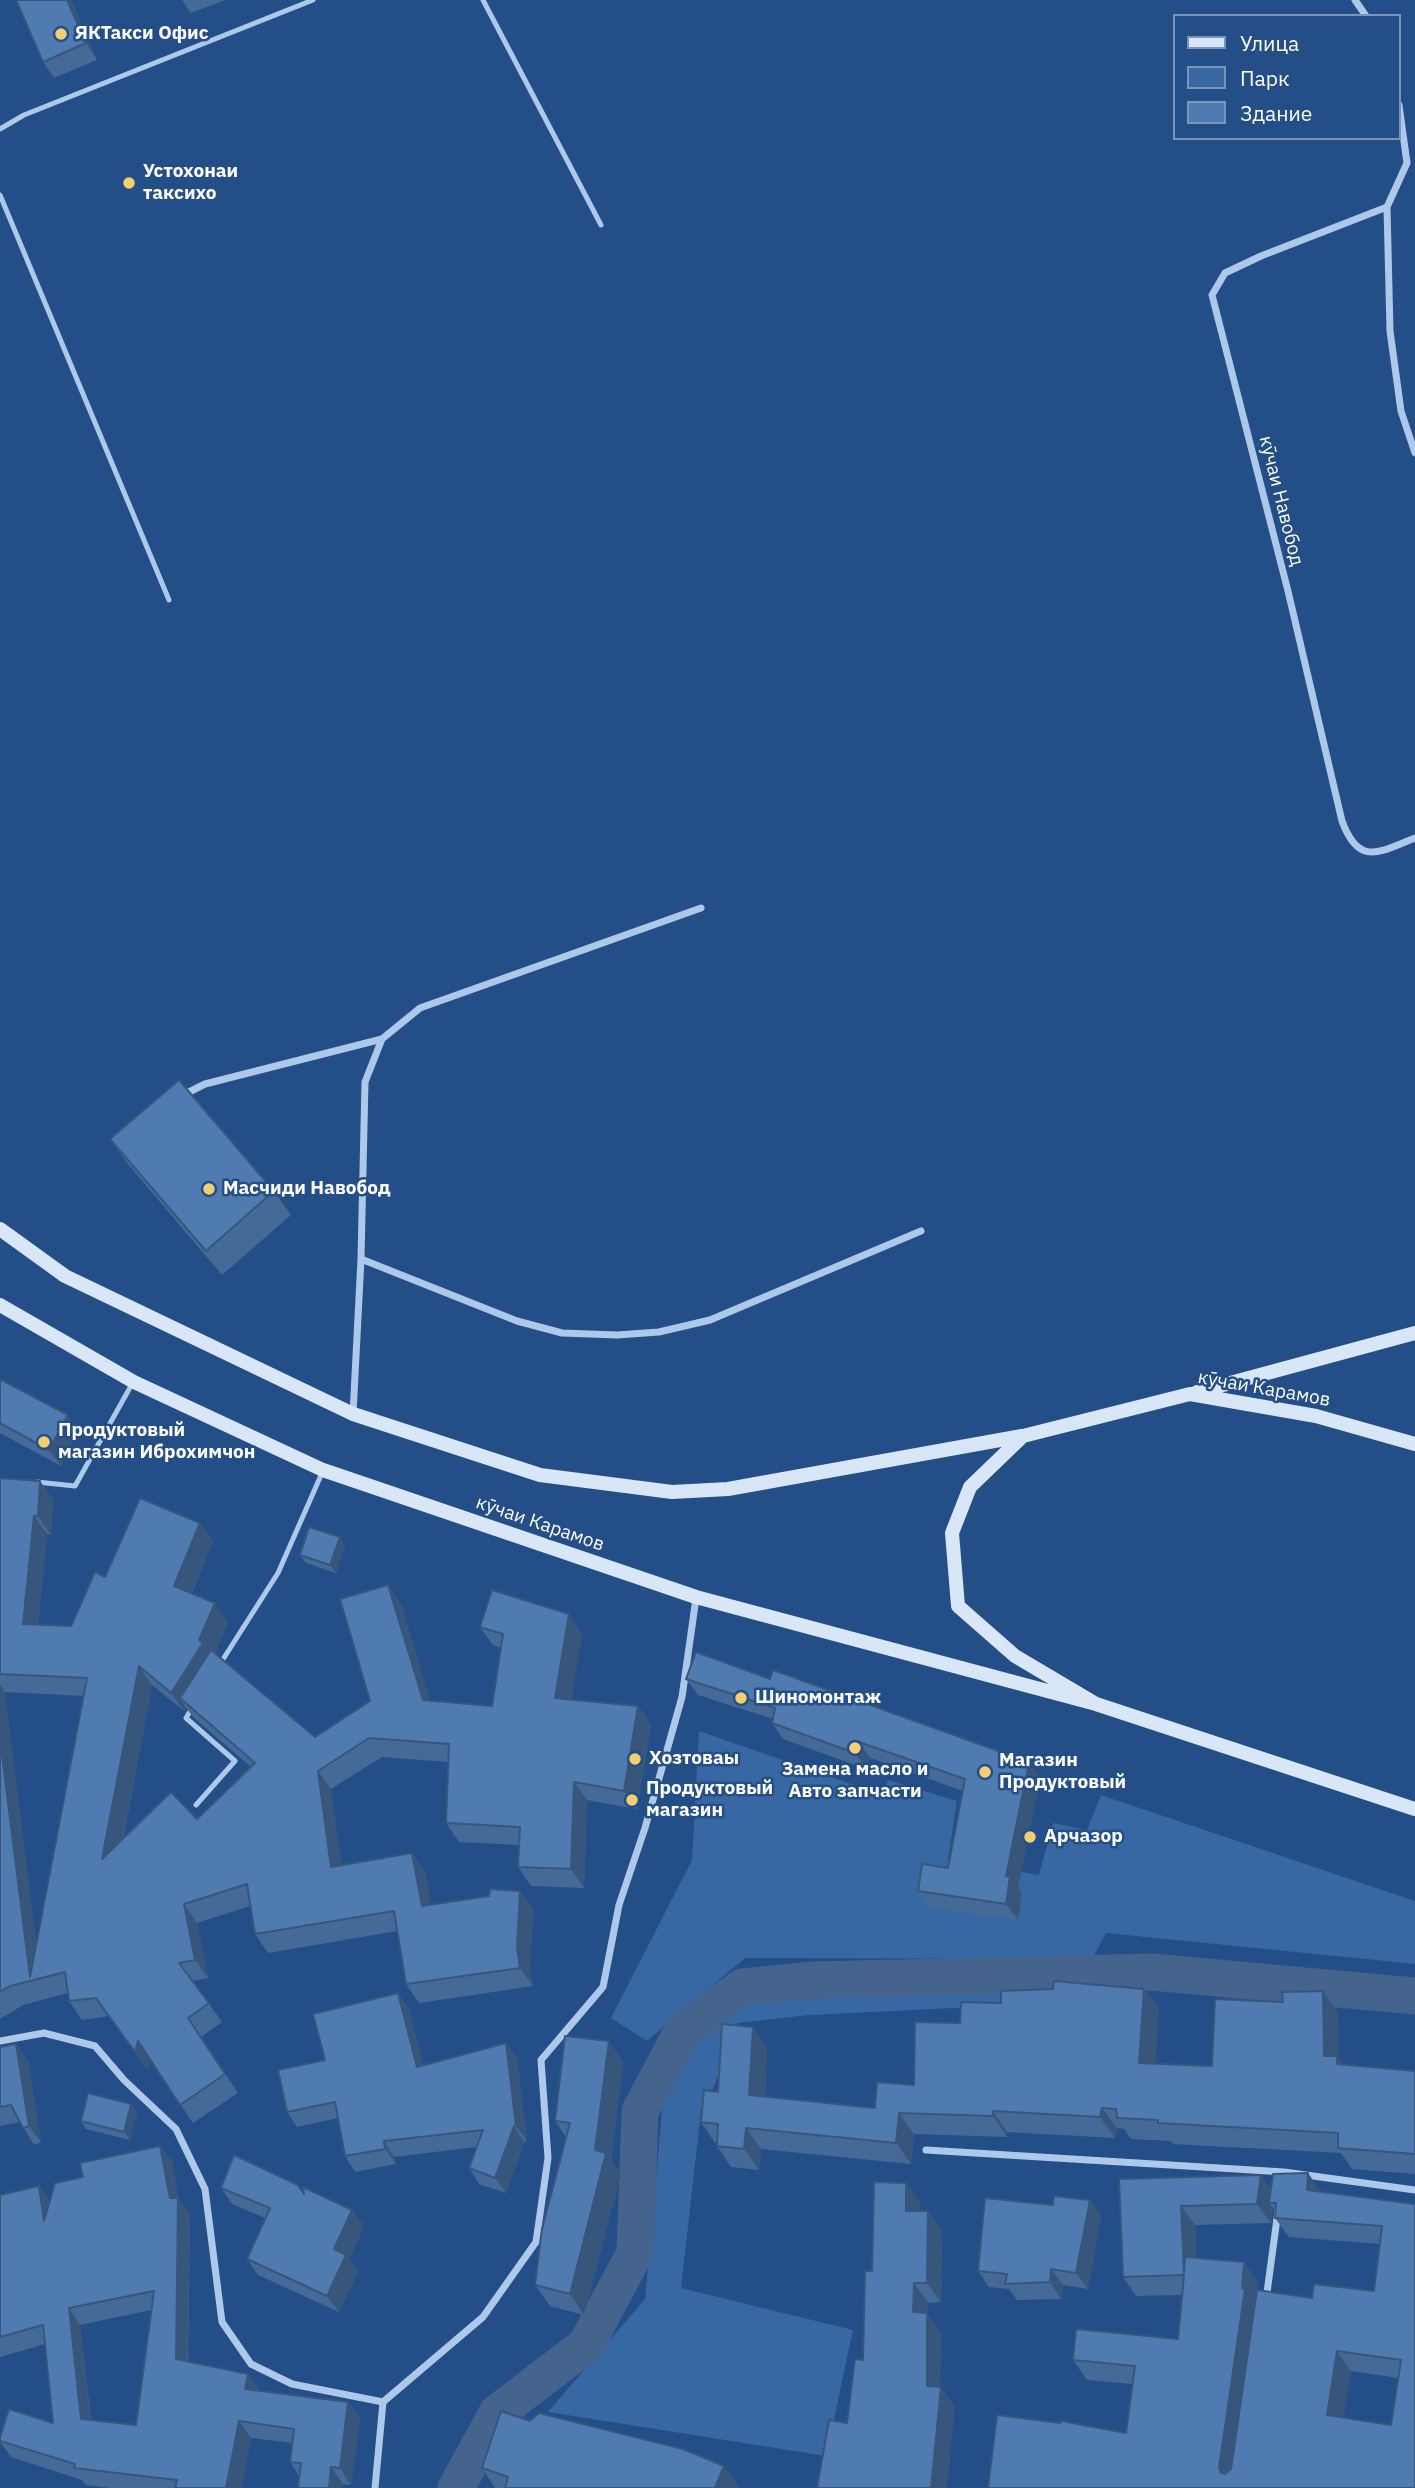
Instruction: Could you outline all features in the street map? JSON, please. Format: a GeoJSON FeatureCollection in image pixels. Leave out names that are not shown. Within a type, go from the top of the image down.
{"type":"FeatureCollection","features":[{"type":"Feature","properties":{"kind":"main road","name":"кӯчаи Карамов"},"geometry":{"type":"LineString","coordinates":[[0,1229],[65,1276],[353,1414],[540,1475],[672,1492],[727,1489],[1024,1436],[1190,1394],[1316,1416],[1415,1444]]}},
{"type":"Feature","properties":{"kind":"main road","name":"кӯчаи Карамов"},"geometry":{"type":"LineString","coordinates":[[0,1306],[134,1382],[323,1470],[696,1597],[1096,1704],[1415,1809]]}},
{"type":"Feature","properties":{"kind":"main road"},"geometry":{"type":"LineString","coordinates":[[1190,1394],[1415,1333]]}},
{"type":"Feature","properties":{"kind":"main road","name":"кӯчаи Карамов"},"geometry":{"type":"LineString","coordinates":[[1024,1436],[970,1486],[952,1533],[958,1606],[1014,1656],[1096,1704]]}},
{"type":"Feature","properties":{"kind":"street"},"geometry":{"type":"LineString","coordinates":[[1401,120],[1407,163],[1387,207],[1390,331],[1401,411],[1415,453]]}},
{"type":"Feature","properties":{"kind":"street","name":"кӯчаи Навобод"},"geometry":{"type":"LineString","coordinates":[[1387,207],[1261,256],[1225,273],[1212,295],[1288,591],[1345,830],[1349,840],[1361,850],[1376,853],[1415,838]]}},
{"type":"Feature","properties":{"kind":"street"},"geometry":{"type":"LineString","coordinates":[[176,1098],[205,1084],[382,1039],[420,1008],[701,908]]}},
{"type":"Feature","properties":{"kind":"street"},"geometry":{"type":"LineString","coordinates":[[353,1414],[361,1259],[365,1082],[382,1039]]}},
{"type":"Feature","properties":{"kind":"street"},"geometry":{"type":"LineString","coordinates":[[361,1259],[517,1321],[562,1333],[617,1335],[659,1332],[710,1320],[921,1231]]}},
{"type":"Feature","properties":{"kind":"street"},"geometry":{"type":"LineString","coordinates":[[375,2488],[383,2402],[483,2317],[536,2242],[548,2158],[541,2060],[603,1987],[619,1905],[645,1828],[682,1697],[696,1597]]}},
{"type":"Feature","properties":{"kind":"street"},"geometry":{"type":"LineString","coordinates":[[0,2041],[44,2033],[95,2046],[124,2080],[176,2129],[205,2189],[222,2322],[251,2364],[292,2384],[383,2402]]}},
{"type":"Feature","properties":{"kind":"street"},"geometry":{"type":"LineString","coordinates":[[926,2150],[1284,2172],[1415,2190]]}},
{"type":"Feature","properties":{"kind":"street"},"geometry":{"type":"LineString","coordinates":[[1282,2186],[1284,2172]]}},
{"type":"Feature","properties":{"kind":"street"},"geometry":{"type":"LineString","coordinates":[[1264,2309],[1280,2200]]}},
{"type":"Feature","properties":{"kind":"lane"},"geometry":{"type":"LineString","coordinates":[[0,126],[313,0]]}},
{"type":"Feature","properties":{"kind":"lane"},"geometry":{"type":"LineString","coordinates":[[483,0],[601,225]]}},
{"type":"Feature","properties":{"kind":"lane"},"geometry":{"type":"LineString","coordinates":[[0,195],[169,600]]}},
{"type":"Feature","properties":{"kind":"lane"},"geometry":{"type":"LineString","coordinates":[[25,1481],[75,1486],[134,1382]]}},
{"type":"Feature","properties":{"kind":"lane"},"geometry":{"type":"LineString","coordinates":[[214,1673],[278,1573],[323,1470]]}},
{"type":"Feature","properties":{"kind":"lane"},"geometry":{"type":"LineString","coordinates":[[193,1706],[186,1717],[235,1761],[196,1805]]}},
{"type":"Feature","properties":{"kind":"green space"},"geometry":{"type":"Polygon","coordinates":[[[699,1731],[883,1795],[888,1780],[957,1801],[948,1859],[1039,1875],[1053,1823],[1087,1830],[1101,1795],[1415,1901],[1415,1964],[1106,1933],[1092,1959],[745,1958],[647,2041],[611,2018],[692,1860],[699,1731]]]}},
{"type":"Feature","properties":{"kind":"green space"},"geometry":{"type":"Polygon","coordinates":[[[1057,1983],[1057,2003],[810,2015],[737,2023],[715,2084],[701,2111],[681,2288],[853,2330],[826,2456],[548,2412],[645,2299],[663,2100],[693,2042],[741,1999],[928,1986],[1057,1983]]]}},
{"type":"Feature","properties":{"kind":"building","name":"ЯКТакси Офис"},"geometry":{"type":"Polygon","coordinates":[[[16,0],[67,0],[86,43],[43,62],[16,0]]]}},
{"type":"Feature","properties":{"kind":"building","name":"Масчиди Навобод"},"geometry":{"type":"Polygon","coordinates":[[[179,1080],[274,1191],[206,1251],[110,1139],[179,1080]]]}},
{"type":"Feature","properties":{"kind":"building"},"geometry":{"type":"Polygon","coordinates":[[[0,1379],[68,1415],[49,1450],[0,1423],[0,1379]]]}},
{"type":"Feature","properties":{"kind":"building"},"geometry":{"type":"Polygon","coordinates":[[[0,1478],[40,1481],[38,1516],[34,1516],[23,1624],[71,1626],[95,1572],[105,1577],[140,1498],[200,1523],[174,1586],[215,1603],[199,1640],[203,1643],[171,1693],[139,1666],[102,1859],[171,1792],[197,1819],[255,1763],[180,1698],[211,1650],[315,1737],[370,1701],[340,1599],[388,1585],[423,1700],[492,1706],[503,1634],[480,1627],[492,1590],[569,1614],[555,1698],[638,1706],[624,1791],[574,1782],[571,1869],[518,1867],[520,1827],[446,1823],[449,1744],[369,1738],[318,1771],[331,1867],[412,1853],[422,1906],[489,1896],[490,1889],[520,1891],[517,1947],[520,1968],[406,1984],[394,1911],[255,1934],[247,1884],[184,1904],[195,1960],[179,1963],[209,2003],[188,2018],[225,2074],[180,2105],[138,2041],[135,2052],[96,1998],[69,2001],[65,1972],[10,1986],[0,1992],[0,1739],[30,1977],[87,1678],[0,1674],[0,1478]]]}},
{"type":"Feature","properties":{"kind":"building"},"geometry":{"type":"Polygon","coordinates":[[[309,1527],[340,1537],[330,1565],[300,1555],[309,1527]]]}},
{"type":"Feature","properties":{"kind":"building"},"geometry":{"type":"Polygon","coordinates":[[[696,1652],[770,1679],[773,1670],[1029,1762],[1006,1876],[1010,1877],[1006,1904],[918,1891],[922,1864],[948,1868],[965,1779],[859,1742],[855,1753],[772,1723],[775,1708],[686,1679],[696,1652]]]}},
{"type":"Feature","properties":{"kind":"building"},"geometry":{"type":"Polygon","coordinates":[[[1054,1981],[1144,1989],[1139,2063],[1212,2066],[1215,1999],[1283,2002],[1282,1992],[1323,1991],[1324,2056],[1337,2056],[1337,2064],[1415,2071],[1415,2154],[1338,2148],[1338,2133],[1158,2123],[1158,2120],[1117,2118],[1116,2109],[1102,2108],[1100,2117],[993,2111],[993,2116],[899,2113],[896,2143],[746,2128],[744,2149],[717,2146],[718,2124],[701,2122],[704,2090],[718,2092],[722,2024],[753,2027],[749,2095],[875,2108],[877,2082],[914,2085],[915,2022],[960,2023],[961,2002],[1001,2003],[1001,1991],[1053,1989],[1054,1981]]]}},
{"type":"Feature","properties":{"kind":"building"},"geometry":{"type":"Polygon","coordinates":[[[398,1993],[417,2067],[506,2043],[516,2126],[495,2178],[469,2168],[483,2130],[384,2141],[385,2149],[345,2156],[335,2102],[287,2112],[278,2070],[325,2060],[313,2014],[398,1993]]]}},
{"type":"Feature","properties":{"kind":"building"},"geometry":{"type":"Polygon","coordinates":[[[565,2036],[609,2041],[595,2150],[606,2153],[570,2294],[535,2285],[542,2229],[570,2123],[555,2121],[565,2036]]]}},
{"type":"Feature","properties":{"kind":"building"},"geometry":{"type":"Polygon","coordinates":[[[16,2044],[29,2126],[23,2128],[11,2105],[0,2107],[0,2047],[16,2044]]]}},
{"type":"Feature","properties":{"kind":"building"},"geometry":{"type":"Polygon","coordinates":[[[88,2093],[131,2104],[124,2132],[81,2121],[88,2093]]]}},
{"type":"Feature","properties":{"kind":"building"},"geometry":{"type":"Polygon","coordinates":[[[160,2146],[170,2198],[178,2198],[176,2359],[248,2374],[245,2389],[348,2402],[340,2468],[331,2467],[329,2488],[298,2488],[301,2463],[290,2462],[294,2429],[239,2421],[226,2488],[175,2488],[177,2480],[74,2468],[75,2464],[0,2441],[9,2409],[53,2423],[43,2325],[0,2337],[0,2195],[39,2186],[44,2221],[55,2183],[83,2177],[80,2163],[160,2146]],[[154,2291],[69,2308],[81,2419],[136,2425],[154,2291]]]}},
{"type":"Feature","properties":{"kind":"building"},"geometry":{"type":"Polygon","coordinates":[[[234,2155],[298,2185],[304,2194],[303,2187],[352,2210],[334,2249],[346,2255],[327,2296],[247,2259],[270,2208],[221,2188],[234,2155]]]}},
{"type":"Feature","properties":{"kind":"building"},"geometry":{"type":"Polygon","coordinates":[[[1308,2173],[1307,2190],[1415,2204],[1415,2488],[988,2488],[997,2415],[1061,2421],[1126,2433],[1135,2366],[1073,2360],[1076,2329],[1178,2339],[1184,2275],[1123,2277],[1119,2179],[1261,2175],[1257,2204],[1181,2206],[1184,2273],[1185,2257],[1244,2262],[1242,2288],[1245,2289],[1219,2468],[1221,2473],[1225,2474],[1231,2469],[1257,2290],[1312,2298],[1314,2284],[1374,2291],[1382,2226],[1275,2218],[1276,2203],[1269,2203],[1273,2174],[1308,2173]],[[1337,2351],[1327,2415],[1391,2425],[1401,2360],[1337,2351]]]}},
{"type":"Feature","properties":{"kind":"building"},"geometry":{"type":"Polygon","coordinates":[[[874,2182],[906,2183],[906,2211],[928,2211],[927,2283],[914,2283],[913,2312],[927,2313],[927,2386],[941,2387],[931,2488],[817,2488],[829,2420],[847,2423],[855,2359],[863,2360],[865,2271],[872,2271],[874,2182]]]}},
{"type":"Feature","properties":{"kind":"building"},"geometry":{"type":"Polygon","coordinates":[[[1054,2196],[1090,2200],[1076,2273],[1051,2269],[1050,2282],[1005,2284],[1007,2274],[978,2271],[985,2198],[1053,2205],[1054,2196]]]}},
{"type":"Feature","properties":{"kind":"building"},"geometry":{"type":"Polygon","coordinates":[[[501,2411],[530,2421],[539,2413],[683,2449],[724,2466],[715,2488],[505,2488],[508,2477],[482,2468],[501,2411]]]}},
{"type":"Feature","properties":{"kind":"waterway"},"geometry":{"type":"LineString","coordinates":[[456,2488],[497,2413],[586,2345],[635,2253],[640,2111],[682,2032],[742,1987],[814,1980],[1152,1972],[1415,1996]]}},
{"type":"Feature","properties":{"kind":"place","name":"ЯКТакси Офис"},"geometry":{"type":"Point","coordinates":[61,34]}},
{"type":"Feature","properties":{"kind":"place","name":"Устохонаи таксихо"},"geometry":{"type":"Point","coordinates":[129,183]}},
{"type":"Feature","properties":{"kind":"place","name":"Масчиди Навобод"},"geometry":{"type":"Point","coordinates":[209,1189]}},
{"type":"Feature","properties":{"kind":"place","name":"Продуктовый магазин Иброхимчон"},"geometry":{"type":"Point","coordinates":[44,1442]}},
{"type":"Feature","properties":{"kind":"place","name":"Шиномонтаж"},"geometry":{"type":"Point","coordinates":[741,1698]}},
{"type":"Feature","properties":{"kind":"place","name":"Замена масло и Авто запчасти"},"geometry":{"type":"Point","coordinates":[855,1748]}},
{"type":"Feature","properties":{"kind":"place","name":"Хозтоваы"},"geometry":{"type":"Point","coordinates":[635,1759]}},
{"type":"Feature","properties":{"kind":"place","name":"Магазин Продуктовый"},"geometry":{"type":"Point","coordinates":[985,1772]}},
{"type":"Feature","properties":{"kind":"place","name":"Продуктовый магазин"},"geometry":{"type":"Point","coordinates":[632,1800]}},
{"type":"Feature","properties":{"kind":"place","name":"Арчазор"},"geometry":{"type":"Point","coordinates":[1030,1837]}}]}
